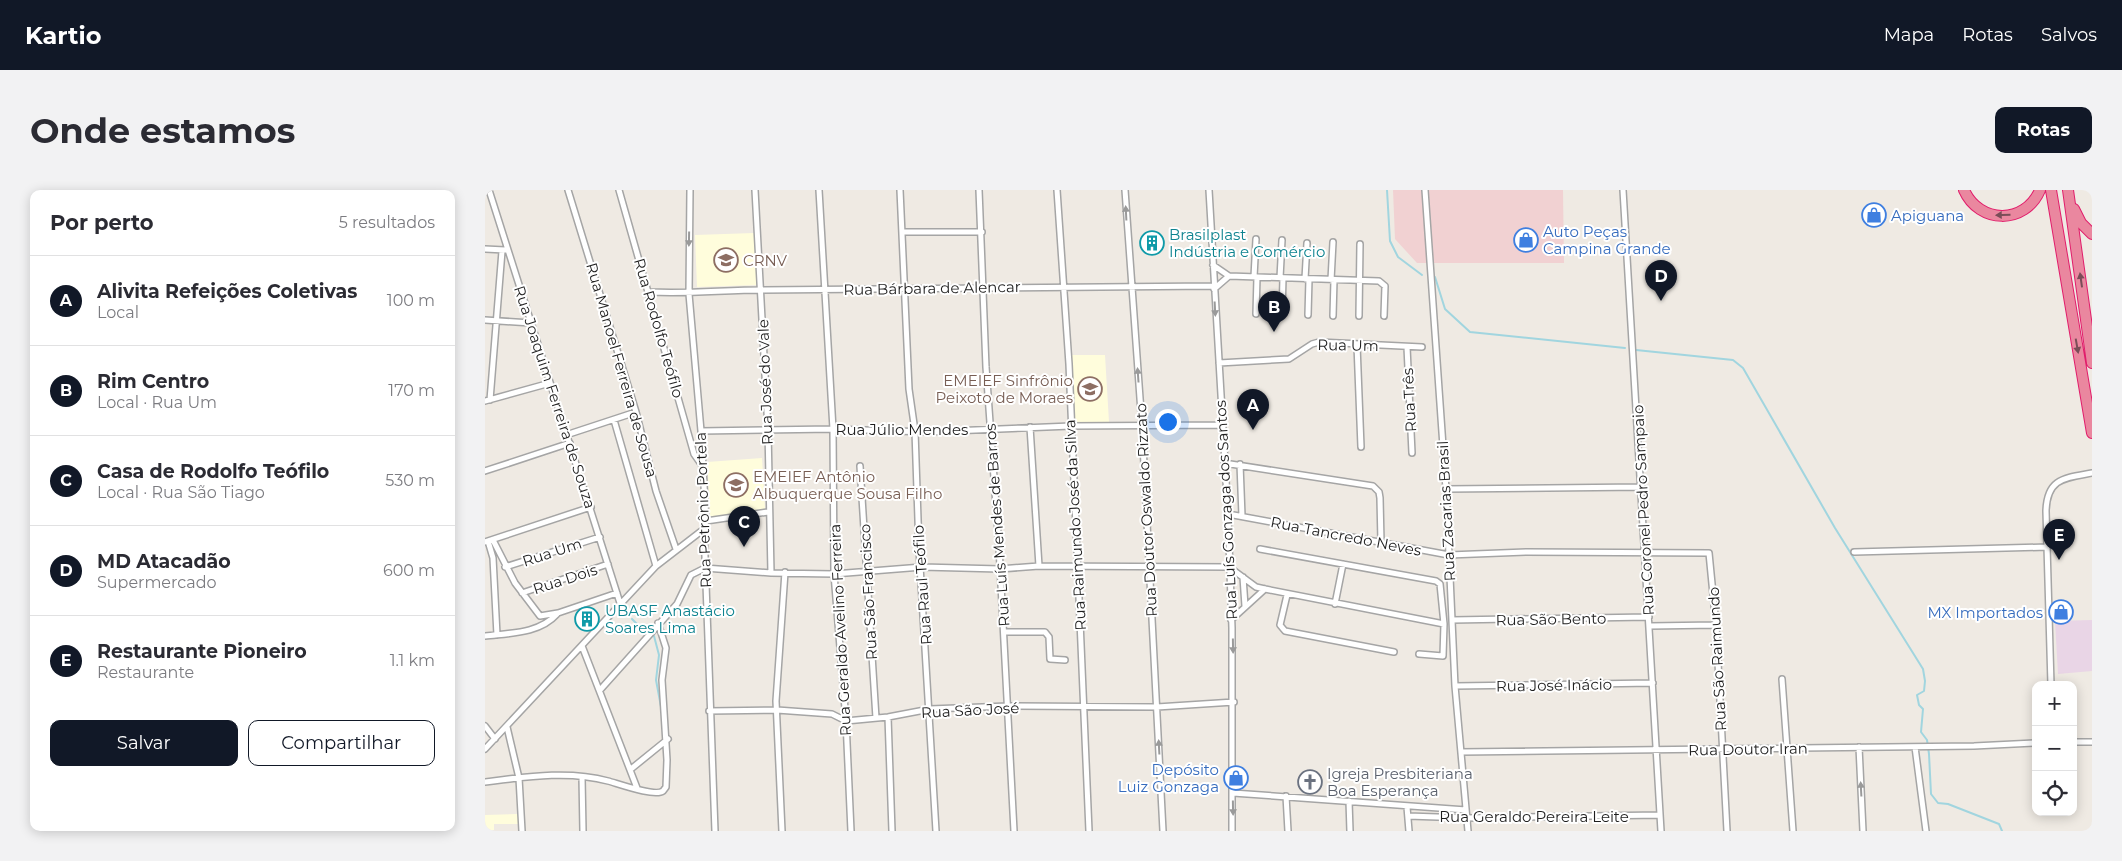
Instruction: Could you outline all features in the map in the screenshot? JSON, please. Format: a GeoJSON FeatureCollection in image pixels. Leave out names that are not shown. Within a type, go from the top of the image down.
{"type":"FeatureCollection","features":[{"type":"Feature","properties":{"kind":"highway"},"geometry":{"type":"LineString","coordinates":[[1964,190],[1970,202],[1979,210],[2002,216],[2014,215],[2025,210],[2033,202],[2040,190]]}},
{"type":"Feature","properties":{"kind":"highway"},"geometry":{"type":"LineString","coordinates":[[2051,190],[2092,433]]}},
{"type":"Feature","properties":{"kind":"highway"},"geometry":{"type":"LineString","coordinates":[[2069,194],[2081,224],[2092,234]]}},
{"type":"Feature","properties":{"kind":"highway"},"geometry":{"type":"LineString","coordinates":[[2069,194],[2092,363]]}},
{"type":"Feature","properties":{"kind":"highway"},"geometry":{"type":"LineString","coordinates":[[2091,348],[2092,328]]}},
{"type":"Feature","properties":{"kind":"street","name":"Rua Joaquim Ferreira de Souza"},"geometry":{"type":"LineString","coordinates":[[489,190],[505,250],[591,507],[620,604]]}},
{"type":"Feature","properties":{"kind":"street","name":"Rua Manoel Ferreira de Sousa"},"geometry":{"type":"LineString","coordinates":[[568,190],[636,412],[656,491],[676,549]]}},
{"type":"Feature","properties":{"kind":"street","name":"Rua Rodolfo Teófilo"},"geometry":{"type":"LineString","coordinates":[[619,190],[650,292],[694,454],[702,465]]}},
{"type":"Feature","properties":{"kind":"street","name":"Rua Petrônio Portela"},"geometry":{"type":"LineString","coordinates":[[690,190],[689,294],[701,431],[706,521],[704,529],[709,711],[715,831]]}},
{"type":"Feature","properties":{"kind":"street","name":"Rua José do Vale"},"geometry":{"type":"LineString","coordinates":[[755,190],[768,430],[768,512],[771,573]]}},
{"type":"Feature","properties":{"kind":"street","name":"Rua Geraldo Avelino Ferreira"},"geometry":{"type":"LineString","coordinates":[[819,190],[833,429],[834,574],[846,721],[851,831]]}},
{"type":"Feature","properties":{"kind":"street","name":"Rua Raul Teófilo"},"geometry":{"type":"LineString","coordinates":[[900,190],[909,389],[915,431],[919,549],[922,567],[931,710],[936,831]]}},
{"type":"Feature","properties":{"kind":"street","name":"Rua Luís Mendes de Barros"},"geometry":{"type":"LineString","coordinates":[[979,190],[986,368],[1004,632],[1014,831]]}},
{"type":"Feature","properties":{"kind":"street","name":"Rua Raimundo José da Silva"},"geometry":{"type":"LineString","coordinates":[[1057,190],[1079,566],[1089,831]]}},
{"type":"Feature","properties":{"kind":"street","name":"Rua Doutor Oswaldo Rizzato"},"geometry":{"type":"LineString","coordinates":[[1125,190],[1130,286],[1142,426],[1163,831]]}},
{"type":"Feature","properties":{"kind":"street","name":"Rua Luís Gonzaga dos Santos"},"geometry":{"type":"LineString","coordinates":[[1209,190],[1228,514],[1234,702],[1233,831]]}},
{"type":"Feature","properties":{"kind":"street","name":"Rua Zacarias Brasil"},"geometry":{"type":"LineString","coordinates":[[1425,190],[1446,489],[1455,686],[1468,831]]}},
{"type":"Feature","properties":{"kind":"street","name":"Rua Coronel Pedro Sampaio"},"geometry":{"type":"LineString","coordinates":[[1623,190],[1661,831]]}},
{"type":"Feature","properties":{"kind":"street"},"geometry":{"type":"LineString","coordinates":[[903,232],[982,232]]}},
{"type":"Feature","properties":{"kind":"street"},"geometry":{"type":"LineString","coordinates":[[1256,239],[1256,314]]}},
{"type":"Feature","properties":{"kind":"street"},"geometry":{"type":"LineString","coordinates":[[1282,240],[1282,314]]}},
{"type":"Feature","properties":{"kind":"street"},"geometry":{"type":"LineString","coordinates":[[1333,242],[1333,316]]}},
{"type":"Feature","properties":{"kind":"street"},"geometry":{"type":"LineString","coordinates":[[1307,243],[1308,316]]}},
{"type":"Feature","properties":{"kind":"street"},"geometry":{"type":"LineString","coordinates":[[1359,316],[1360,244]]}},
{"type":"Feature","properties":{"kind":"street"},"geometry":{"type":"LineString","coordinates":[[485,249],[505,250],[487,401],[550,383]]}},
{"type":"Feature","properties":{"kind":"street"},"geometry":{"type":"LineString","coordinates":[[1213,265],[1229,276],[1383,282],[1384,316]]}},
{"type":"Feature","properties":{"kind":"street"},"geometry":{"type":"LineString","coordinates":[[1214,287],[1229,276]]}},
{"type":"Feature","properties":{"kind":"street","name":"Rua Bárbara de Alencar"},"geometry":{"type":"LineString","coordinates":[[650,292],[689,294],[761,290],[825,291],[984,286],[1214,287]]}},
{"type":"Feature","properties":{"kind":"street"},"geometry":{"type":"LineString","coordinates":[[485,320],[531,323]]}},
{"type":"Feature","properties":{"kind":"street","name":"Rua Um"},"geometry":{"type":"LineString","coordinates":[[1219,362],[1289,359],[1315,342],[1422,347]]}},
{"type":"Feature","properties":{"kind":"street"},"geometry":{"type":"LineString","coordinates":[[1357,345],[1361,447]]}},
{"type":"Feature","properties":{"kind":"street","name":"Rua Três"},"geometry":{"type":"LineString","coordinates":[[1407,346],[1412,453]]}},
{"type":"Feature","properties":{"kind":"street"},"geometry":{"type":"LineString","coordinates":[[567,435],[636,412]]}},
{"type":"Feature","properties":{"kind":"street"},"geometry":{"type":"LineString","coordinates":[[614,420],[657,566]]}},
{"type":"Feature","properties":{"kind":"street","name":"Rua Júlio Mendes"},"geometry":{"type":"LineString","coordinates":[[701,431],[833,429],[915,431],[1071,426],[1222,425]]}},
{"type":"Feature","properties":{"kind":"street"},"geometry":{"type":"LineString","coordinates":[[1030,427],[1039,566]]}},
{"type":"Feature","properties":{"kind":"street"},"geometry":{"type":"LineString","coordinates":[[485,471],[570,444]]}},
{"type":"Feature","properties":{"kind":"street"},"geometry":{"type":"LineString","coordinates":[[1224,463],[1369,484],[1376,488],[1380,498],[1381,542]]}},
{"type":"Feature","properties":{"kind":"street"},"geometry":{"type":"LineString","coordinates":[[1240,464],[1242,516]]}},
{"type":"Feature","properties":{"kind":"street","name":"Rua São Francisco"},"geometry":{"type":"LineString","coordinates":[[860,466],[876,718]]}},
{"type":"Feature","properties":{"kind":"street"},"geometry":{"type":"LineString","coordinates":[[2051,681],[2047,547],[2048,493],[2052,486],[2069,476],[2092,473]]}},
{"type":"Feature","properties":{"kind":"street"},"geometry":{"type":"LineString","coordinates":[[1446,489],[1641,487]]}},
{"type":"Feature","properties":{"kind":"street"},"geometry":{"type":"LineString","coordinates":[[489,541],[591,507]]}},
{"type":"Feature","properties":{"kind":"street"},"geometry":{"type":"LineString","coordinates":[[706,521],[768,512]]}},
{"type":"Feature","properties":{"kind":"street","name":"Rua Tancredo Neves"},"geometry":{"type":"LineString","coordinates":[[1228,514],[1449,555],[1527,552],[1704,552]]}},
{"type":"Feature","properties":{"kind":"street"},"geometry":{"type":"LineString","coordinates":[[485,749],[657,566],[676,549],[704,529]]}},
{"type":"Feature","properties":{"kind":"street","name":"Rua Um"},"geometry":{"type":"LineString","coordinates":[[505,567],[600,537]]}},
{"type":"Feature","properties":{"kind":"street"},"geometry":{"type":"LineString","coordinates":[[489,541],[522,593],[540,616],[558,613],[617,593]]}},
{"type":"Feature","properties":{"kind":"street"},"geometry":{"type":"LineString","coordinates":[[489,541],[493,558],[497,634]]}},
{"type":"Feature","properties":{"kind":"street"},"geometry":{"type":"LineString","coordinates":[[1854,552],[2047,547]]}},
{"type":"Feature","properties":{"kind":"street"},"geometry":{"type":"LineString","coordinates":[[1261,549],[1436,581],[1441,584],[1444,624],[1443,656],[1419,654]]}},
{"type":"Feature","properties":{"kind":"street","name":"Rua São Raimundo"},"geometry":{"type":"LineString","coordinates":[[1704,552],[1709,553],[1711,557],[1717,625],[1727,831]]}},
{"type":"Feature","properties":{"kind":"street","name":"Rua Dois"},"geometry":{"type":"LineString","coordinates":[[522,593],[608,564]]}},
{"type":"Feature","properties":{"kind":"street"},"geometry":{"type":"LineString","coordinates":[[1335,604],[1343,564]]}},
{"type":"Feature","properties":{"kind":"street"},"geometry":{"type":"LineString","coordinates":[[600,690],[683,595],[691,575],[705,568],[771,573],[834,574],[922,567],[1000,569],[1039,566],[1229,567],[1256,587],[1287,595],[1444,624]]}},
{"type":"Feature","properties":{"kind":"street"},"geometry":{"type":"LineString","coordinates":[[782,831],[777,710],[778,646],[785,572]]}},
{"type":"Feature","properties":{"kind":"street"},"geometry":{"type":"LineString","coordinates":[[1243,577],[1245,606]]}},
{"type":"Feature","properties":{"kind":"street"},"geometry":{"type":"LineString","coordinates":[[1231,620],[1265,589]]}},
{"type":"Feature","properties":{"kind":"street"},"geometry":{"type":"LineString","coordinates":[[1287,595],[1281,625],[1285,631],[1394,652]]}},
{"type":"Feature","properties":{"kind":"street"},"geometry":{"type":"LineString","coordinates":[[485,636],[537,628],[547,624],[558,613]]}},
{"type":"Feature","properties":{"kind":"street","name":"Rua São Bento"},"geometry":{"type":"LineString","coordinates":[[1452,620],[1649,617]]}},
{"type":"Feature","properties":{"kind":"street"},"geometry":{"type":"LineString","coordinates":[[485,782],[519,778],[582,777],[602,779],[658,794],[663,791],[666,781],[668,739],[662,680],[666,648],[658,624]]}},
{"type":"Feature","properties":{"kind":"street"},"geometry":{"type":"LineString","coordinates":[[1650,626],[1717,625]]}},
{"type":"Feature","properties":{"kind":"street"},"geometry":{"type":"LineString","coordinates":[[1004,632],[1045,632],[1049,637],[1050,659],[1065,660]]}},
{"type":"Feature","properties":{"kind":"street"},"geometry":{"type":"LineString","coordinates":[[582,646],[637,788]]}},
{"type":"Feature","properties":{"kind":"street"},"geometry":{"type":"LineString","coordinates":[[1782,678],[1793,831]]}},
{"type":"Feature","properties":{"kind":"street","name":"Rua José Inácio"},"geometry":{"type":"LineString","coordinates":[[1455,686],[1653,683]]}},
{"type":"Feature","properties":{"kind":"street","name":"Rua São José"},"geometry":{"type":"LineString","coordinates":[[709,711],[777,710],[832,714],[846,721],[931,710],[1008,706],[1157,707],[1234,702]]}},
{"type":"Feature","properties":{"kind":"street"},"geometry":{"type":"LineString","coordinates":[[888,717],[892,831]]}},
{"type":"Feature","properties":{"kind":"street"},"geometry":{"type":"LineString","coordinates":[[485,726],[495,739]]}},
{"type":"Feature","properties":{"kind":"street"},"geometry":{"type":"LineString","coordinates":[[507,727],[519,778],[522,831]]}},
{"type":"Feature","properties":{"kind":"street"},"geometry":{"type":"LineString","coordinates":[[631,769],[668,739]]}},
{"type":"Feature","properties":{"kind":"street"},"geometry":{"type":"LineString","coordinates":[[2077,742],[2092,742]]}},
{"type":"Feature","properties":{"kind":"street","name":"Rua Doutor Iran"},"geometry":{"type":"LineString","coordinates":[[1461,752],[1859,748],[2032,743]]}},
{"type":"Feature","properties":{"kind":"street"},"geometry":{"type":"LineString","coordinates":[[1917,747],[1926,831]]}},
{"type":"Feature","properties":{"kind":"street"},"geometry":{"type":"LineString","coordinates":[[1859,748],[1863,831]]}},
{"type":"Feature","properties":{"kind":"street"},"geometry":{"type":"LineString","coordinates":[[582,777],[583,831]]}},
{"type":"Feature","properties":{"kind":"street","name":"Rua Geraldo Pereira Leite"},"geometry":{"type":"LineString","coordinates":[[1233,792],[1407,807],[1466,810]]}},
{"type":"Feature","properties":{"kind":"street"},"geometry":{"type":"LineString","coordinates":[[1286,796],[1288,831]]}},
{"type":"Feature","properties":{"kind":"street"},"geometry":{"type":"LineString","coordinates":[[1349,801],[1350,831]]}},
{"type":"Feature","properties":{"kind":"street"},"geometry":{"type":"LineString","coordinates":[[1407,807],[1409,831]]}},
{"type":"Feature","properties":{"kind":"street","name":"Rua Geraldo Pereira Leite"},"geometry":{"type":"LineString","coordinates":[[1408,816],[1467,818],[1660,815]]}},
{"type":"Feature","properties":{"kind":"shaded area"},"geometry":{"type":"Polygon","coordinates":[[[1393,190],[1563,190],[1564,263],[1417,263],[1395,239],[1393,190]]]}},
{"type":"Feature","properties":{"kind":"shaded area","name":"CRNV"},"geometry":{"type":"Polygon","coordinates":[[[754,233],[758,285],[697,287],[695,235],[754,233]]]}},
{"type":"Feature","properties":{"kind":"shaded area","name":"EMEIEF Sinfrônio Peixoto de Moraes"},"geometry":{"type":"Polygon","coordinates":[[[1072,355],[1105,355],[1109,422],[1075,423],[1072,355]]]}},
{"type":"Feature","properties":{"kind":"shaded area","name":"EMEIEF Antônio Albuquerque Sousa Filho"},"geometry":{"type":"Polygon","coordinates":[[[762,458],[765,509],[710,517],[707,462],[762,458]]]}},
{"type":"Feature","properties":{"kind":"shaded area"},"geometry":{"type":"Polygon","coordinates":[[[2092,620],[2092,671],[2058,674],[2055,621],[2092,620]]]}},
{"type":"Feature","properties":{"kind":"shaded area"},"geometry":{"type":"Polygon","coordinates":[[[518,814],[518,824],[494,824],[494,830],[485,831],[485,815],[518,814]]]}},
{"type":"Feature","properties":{"kind":"waterway"},"geometry":{"type":"LineString","coordinates":[[1387,190],[1390,241],[1398,257],[1422,275]]}},
{"type":"Feature","properties":{"kind":"waterway"},"geometry":{"type":"LineString","coordinates":[[1435,277],[1445,309],[1470,332],[1625,348]]}},
{"type":"Feature","properties":{"kind":"waterway"},"geometry":{"type":"LineString","coordinates":[[1636,350],[1733,360],[1743,368],[1835,528],[1923,669],[1924,691],[1917,695],[1919,705],[1923,709],[1921,732],[1927,740],[1931,794],[1938,803],[1948,804],[1999,824],[2002,831]]}},
{"type":"Feature","properties":{"kind":"waterway"},"geometry":{"type":"LineString","coordinates":[[632,619],[645,632]]}},
{"type":"Feature","properties":{"kind":"waterway"},"geometry":{"type":"LineString","coordinates":[[654,636],[659,655],[656,680],[662,712]]}},
{"type":"Feature","properties":{"kind":"place","name":"Apiguana"},"geometry":{"type":"Point","coordinates":[1874,215]}},
{"type":"Feature","properties":{"kind":"place","name":"Auto Peças Campina Grande"},"geometry":{"type":"Point","coordinates":[1526,240]}},
{"type":"Feature","properties":{"kind":"place","name":"Brasilplast Indústria e Comércio"},"geometry":{"type":"Point","coordinates":[1152,243]}},
{"type":"Feature","properties":{"kind":"place","name":"CRNV"},"geometry":{"type":"Point","coordinates":[726,260]}},
{"type":"Feature","properties":{"kind":"place","name":"MD Atacadão"},"geometry":{"type":"Point","coordinates":[1661,301]}},
{"type":"Feature","properties":{"kind":"place","name":"Rim Centro"},"geometry":{"type":"Point","coordinates":[1274,332]}},
{"type":"Feature","properties":{"kind":"place","name":"EMEIEF Sinfrônio Peixoto de Moraes"},"geometry":{"type":"Point","coordinates":[1090,389]}},
{"type":"Feature","properties":{"kind":"place","name":"Alivita Refeições Coletivas"},"geometry":{"type":"Point","coordinates":[1253,430]}},
{"type":"Feature","properties":{"kind":"place","name":"EMEIEF Antônio Albuquerque Sousa Filho"},"geometry":{"type":"Point","coordinates":[736,485]}},
{"type":"Feature","properties":{"kind":"place","name":"Casa de Rodolfo Teófilo"},"geometry":{"type":"Point","coordinates":[744,547]}},
{"type":"Feature","properties":{"kind":"place","name":"Restaurante Pioneiro"},"geometry":{"type":"Point","coordinates":[2059,560]}},
{"type":"Feature","properties":{"kind":"place","name":"MX Importados"},"geometry":{"type":"Point","coordinates":[2061,612]}},
{"type":"Feature","properties":{"kind":"place","name":"UBASF Anastácio Soares Lima"},"geometry":{"type":"Point","coordinates":[587,619]}},
{"type":"Feature","properties":{"kind":"place","name":"Depósito Luiz Gonzaga"},"geometry":{"type":"Point","coordinates":[1236,778]}},
{"type":"Feature","properties":{"kind":"place","name":"Igreja Presbiteriana Boa Esperança"},"geometry":{"type":"Point","coordinates":[1310,782]}}]}
